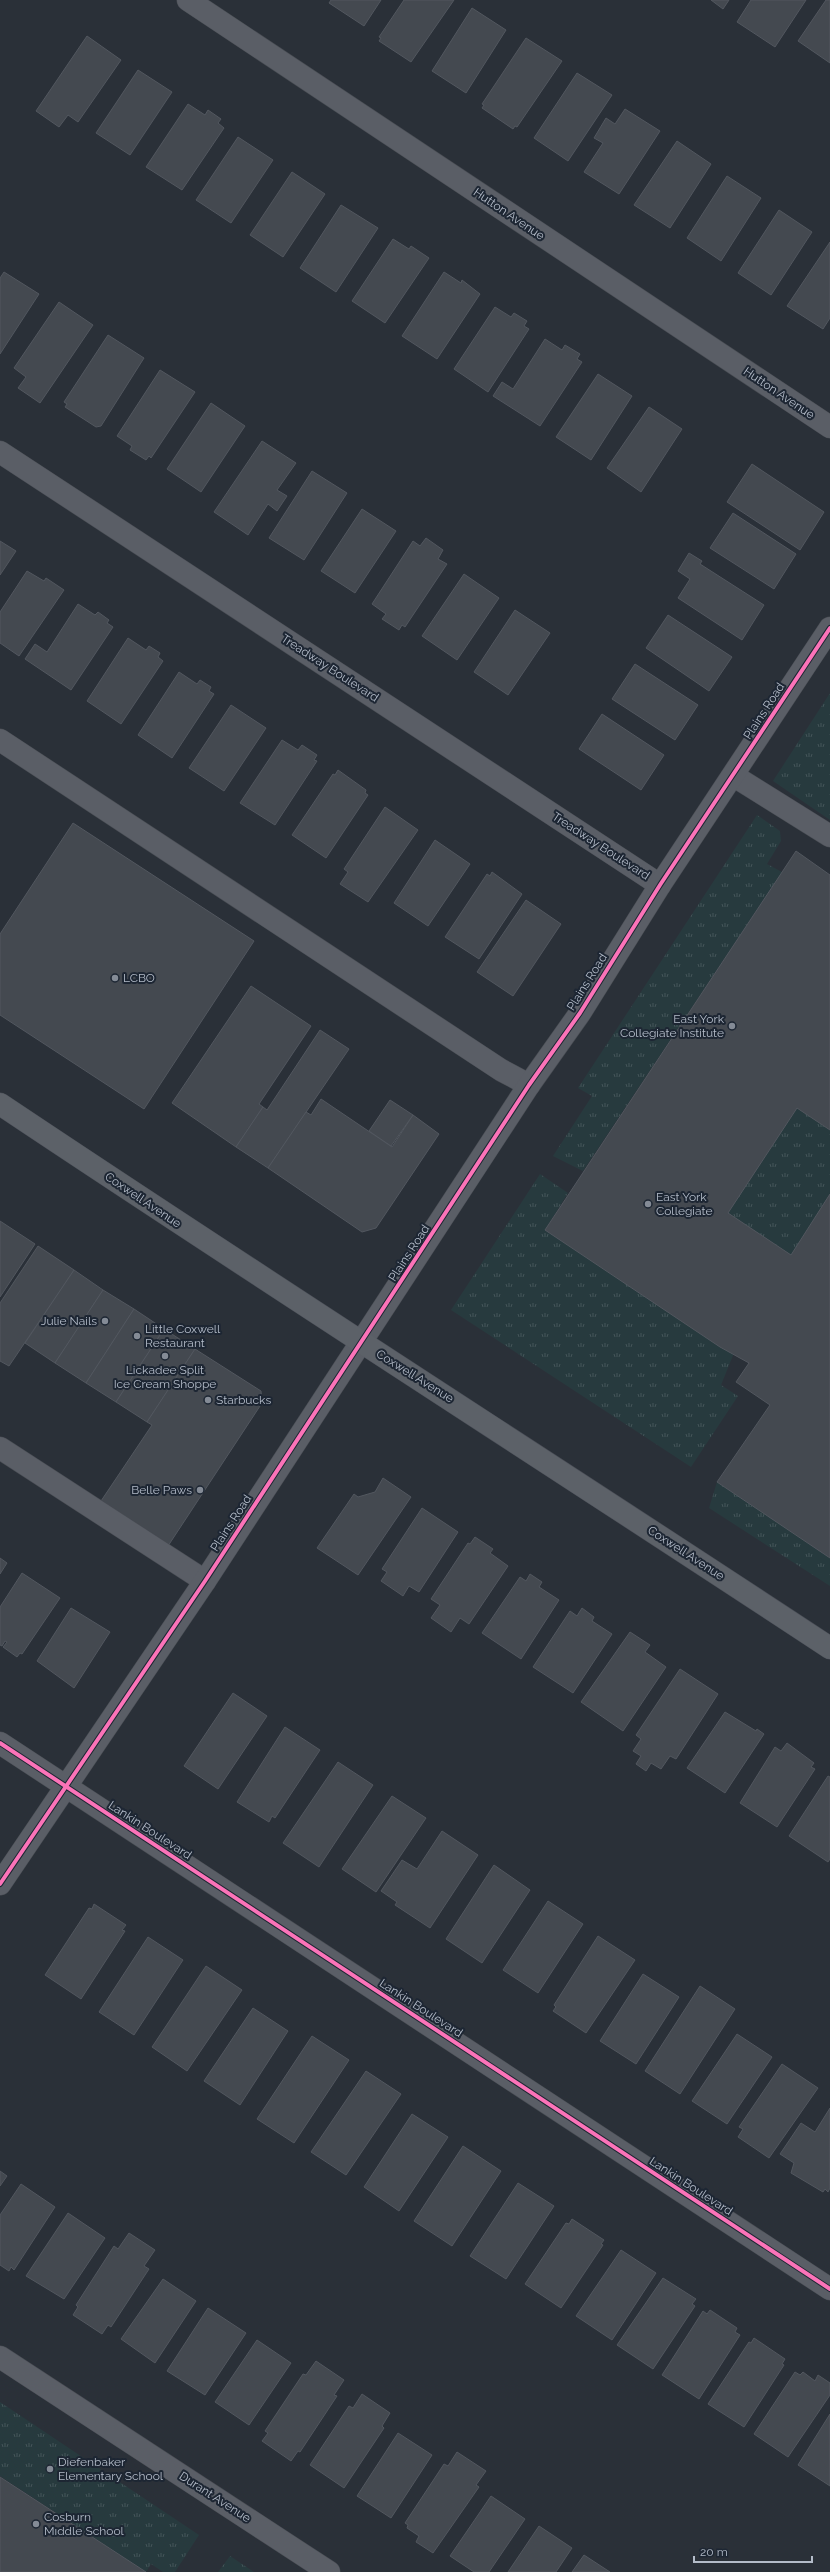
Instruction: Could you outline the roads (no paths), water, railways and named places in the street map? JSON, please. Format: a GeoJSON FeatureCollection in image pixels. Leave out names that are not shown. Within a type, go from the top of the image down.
{"type":"FeatureCollection","features":[{"type":"Feature","properties":{"kind":"main road","name":"Coxwell Avenue"},"geometry":{"type":"LineString","coordinates":[[0,1104],[362,1343],[423,1380],[830,1648]]}},
{"type":"Feature","properties":{"kind":"street","name":"Hutton Avenue"},"geometry":{"type":"LineString","coordinates":[[188,0],[830,427]]}},
{"type":"Feature","properties":{"kind":"street","name":"Treadway Boulevard"},"geometry":{"type":"LineString","coordinates":[[0,452],[660,885]]}},
{"type":"Feature","properties":{"kind":"street","name":"Plains Road"},"geometry":{"type":"LineString","coordinates":[[0,1884],[362,1343],[529,1085],[580,1013],[660,885],[734,776],[830,628]]}},
{"type":"Feature","properties":{"kind":"street"},"geometry":{"type":"LineString","coordinates":[[0,740],[501,1070],[529,1085]]}},
{"type":"Feature","properties":{"kind":"street"},"geometry":{"type":"LineString","coordinates":[[734,776],[830,836]]}},
{"type":"Feature","properties":{"kind":"street"},"geometry":{"type":"LineString","coordinates":[[0,1448],[204,1581]]}},
{"type":"Feature","properties":{"kind":"street","name":"Lankin Boulevard"},"geometry":{"type":"LineString","coordinates":[[0,1743],[830,2289]]}},
{"type":"Feature","properties":{"kind":"street","name":"Durant Avenue"},"geometry":{"type":"LineString","coordinates":[[0,2357],[329,2572]]}},
{"type":"Feature","properties":{"kind":"place","name":"LCBO"},"geometry":{"type":"Point","coordinates":[115,978]}},
{"type":"Feature","properties":{"kind":"place","name":"East York Collegiate Institute"},"geometry":{"type":"Point","coordinates":[732,1026]}},
{"type":"Feature","properties":{"kind":"place","name":"East York Collegiate"},"geometry":{"type":"Point","coordinates":[648,1204]}},
{"type":"Feature","properties":{"kind":"place","name":"Julie Nails"},"geometry":{"type":"Point","coordinates":[105,1321]}},
{"type":"Feature","properties":{"kind":"place","name":"Little Coxwell Restaurant"},"geometry":{"type":"Point","coordinates":[137,1336]}},
{"type":"Feature","properties":{"kind":"place","name":"Lickadee Split Ice Cream Shoppe"},"geometry":{"type":"Point","coordinates":[165,1356]}},
{"type":"Feature","properties":{"kind":"place","name":"Starbucks"},"geometry":{"type":"Point","coordinates":[208,1400]}},
{"type":"Feature","properties":{"kind":"place","name":"Belle Paws"},"geometry":{"type":"Point","coordinates":[200,1490]}},
{"type":"Feature","properties":{"kind":"place","name":"Diefenbaker Elementary School"},"geometry":{"type":"Point","coordinates":[50,2469]}},
{"type":"Feature","properties":{"kind":"place","name":"Cosburn Mıddle School"},"geometry":{"type":"Point","coordinates":[36,2524]}}]}
